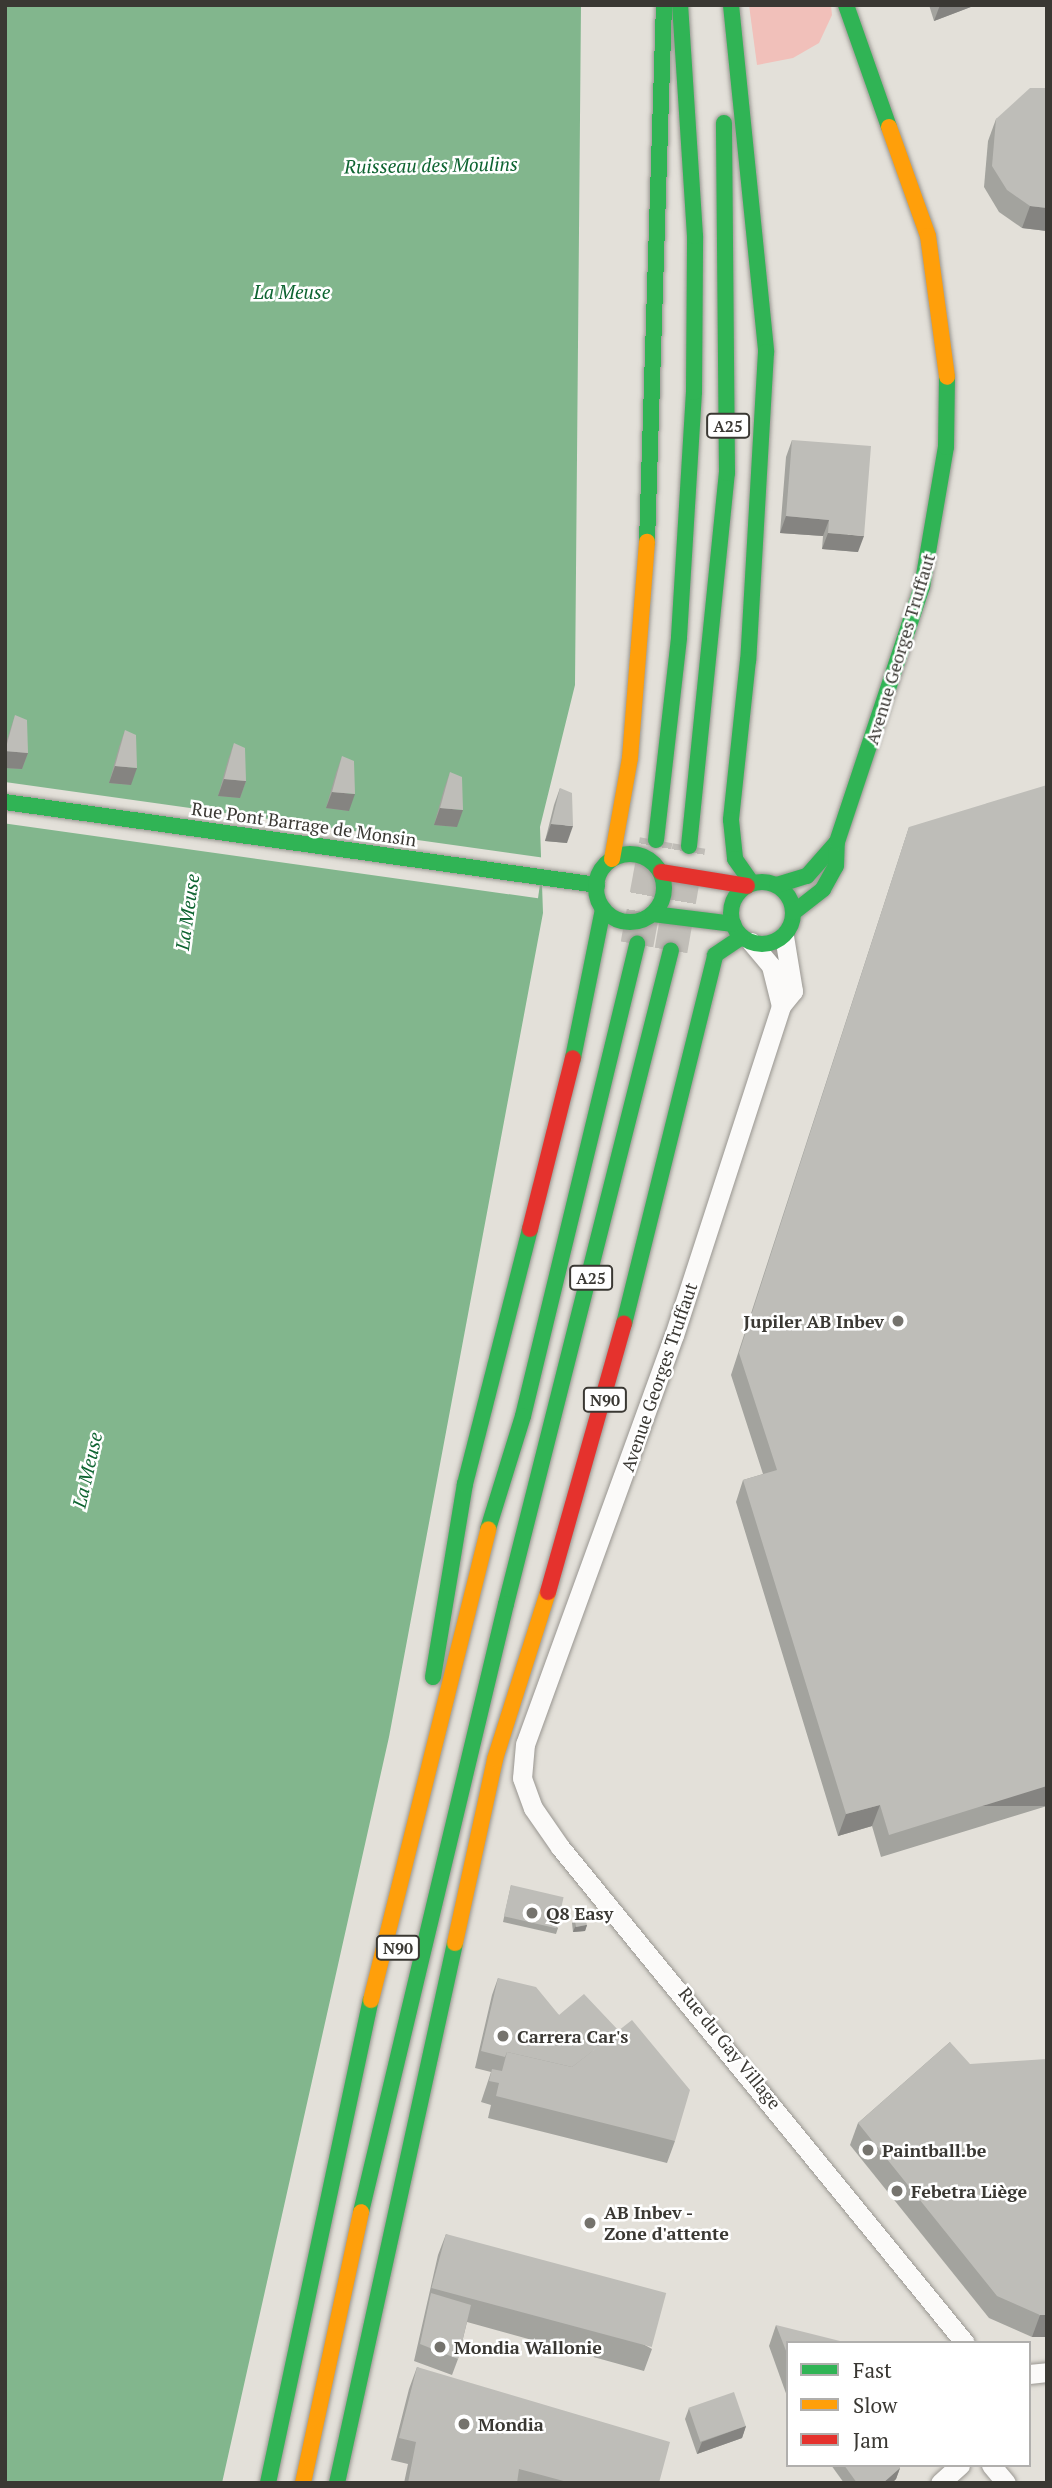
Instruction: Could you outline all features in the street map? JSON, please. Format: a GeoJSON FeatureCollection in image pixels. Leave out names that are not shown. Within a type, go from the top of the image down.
{"type":"FeatureCollection","features":[{"type":"Feature","properties":{"kind":"main road"},"geometry":{"type":"LineString","coordinates":[[612,859],[638,855],[661,872],[749,884],[777,885],[794,912],[784,936],[742,934],[653,914],[631,922],[603,909],[597,885],[612,859],[630,758],[651,494],[664,5]]}},
{"type":"Feature","properties":{"kind":"main road","name":"A25"},"geometry":{"type":"LineString","coordinates":[[656,840],[678,650],[694,405],[695,236],[680,5]]}},
{"type":"Feature","properties":{"kind":"main road","name":"A25"},"geometry":{"type":"LineString","coordinates":[[689,846],[727,473],[730,234],[714,5]]}},
{"type":"Feature","properties":{"kind":"main road"},"geometry":{"type":"LineString","coordinates":[[731,5],[766,352],[751,618],[730,820],[735,859],[749,884]]}},
{"type":"Feature","properties":{"kind":"main road","name":"Avenue Georges Truffaut"},"geometry":{"type":"LineString","coordinates":[[794,912],[831,879],[837,842],[928,564],[943,487],[948,405],[943,318],[928,236],[846,5]]}},
{"type":"Feature","properties":{"kind":"main road","name":"Rue Pont Barrage de Monsin"},"geometry":{"type":"LineString","coordinates":[[5,802],[597,885]]}},
{"type":"Feature","properties":{"kind":"main road","name":"Avenue Georges Truffaut"},"geometry":{"type":"LineString","coordinates":[[777,885],[807,876],[837,842]]}},
{"type":"Feature","properties":{"kind":"main road"},"geometry":{"type":"LineString","coordinates":[[653,914],[664,893],[661,872]]}},
{"type":"Feature","properties":{"kind":"main road"},"geometry":{"type":"LineString","coordinates":[[742,934],[731,907],[749,884]]}},
{"type":"Feature","properties":{"kind":"main road","name":"N90"},"geometry":{"type":"LineString","coordinates":[[401,1874],[404,1812],[465,1484],[592,985],[603,909]]}},
{"type":"Feature","properties":{"kind":"main road","name":"N90"},"geometry":{"type":"LineString","coordinates":[[337,2483],[495,1759],[594,1446],[715,955],[742,934]]}},
{"type":"Feature","properties":{"kind":"main road","name":"A25"},"geometry":{"type":"LineString","coordinates":[[523,1416],[637,944]]}},
{"type":"Feature","properties":{"kind":"main road","name":"A25"},"geometry":{"type":"LineString","coordinates":[[506,1604],[671,950]]}},
{"type":"Feature","properties":{"kind":"main road","name":"N90"},"geometry":{"type":"LineString","coordinates":[[268,2483],[401,1874],[491,1511],[523,1416]]}},
{"type":"Feature","properties":{"kind":"main road","name":"N90"},"geometry":{"type":"LineString","coordinates":[[285,2483],[361,2106],[523,1416]]}},
{"type":"Feature","properties":{"kind":"main road","name":"N90"},"geometry":{"type":"LineString","coordinates":[[303,2483],[363,2202],[506,1604]]}},
{"type":"Feature","properties":{"kind":"main road"},"geometry":{"type":"LineString","coordinates":[[323,2483],[363,2202]]}},
{"type":"Feature","properties":{"kind":"street"},"geometry":{"type":"LineString","coordinates":[[742,934],[771,966],[781,1006]]}},
{"type":"Feature","properties":{"kind":"street","name":"Avenue Georges Truffaut"},"geometry":{"type":"LineString","coordinates":[[525,1744],[670,1348],[781,1006],[794,979],[784,936]]}},
{"type":"Feature","properties":{"kind":"street","name":"Rue du Gay Village"},"geometry":{"type":"LineString","coordinates":[[525,1744],[526,1794],[573,1862],[963,2341]]}},
{"type":"Feature","properties":{"kind":"street"},"geometry":{"type":"LineString","coordinates":[[940,2483],[958,2467]]}},
{"type":"Feature","properties":{"kind":"street"},"geometry":{"type":"LineString","coordinates":[[993,2467],[1006,2483]]}},
{"type":"Feature","properties":{"kind":"shaded area"},"geometry":{"type":"Polygon","coordinates":[[[749,5],[831,5],[832,15],[819,43],[793,58],[757,65],[749,5]]]}},
{"type":"Feature","properties":{"kind":"water","name":"La Meuse"},"geometry":{"type":"Polygon","coordinates":[[[5,5],[581,5],[575,685],[540,827],[543,913],[389,1737],[222,2483],[5,2483],[5,5]]]}},
{"type":"Feature","properties":{"kind":"pier"},"geometry":{"type":"Polygon","coordinates":[[[5,782],[544,858],[538,898],[5,823],[5,782]]]}},
{"type":"Feature","properties":{"kind":"building"},"geometry":{"type":"Polygon","coordinates":[[[1030,88],[1047,88],[1047,208],[1030,206],[1007,190],[992,166],[996,119],[1030,88]]]}},
{"type":"Feature","properties":{"kind":"building"},"geometry":{"type":"Polygon","coordinates":[[[792,440],[871,446],[864,536],[828,533],[829,520],[786,516],[792,440]]]}},
{"type":"Feature","properties":{"kind":"building"},"geometry":{"type":"Polygon","coordinates":[[[15,715],[27,720],[28,753],[5,751],[15,715]]]}},
{"type":"Feature","properties":{"kind":"building"},"geometry":{"type":"Polygon","coordinates":[[[125,730],[136,735],[137,768],[115,766],[125,730]]]}},
{"type":"Feature","properties":{"kind":"building"},"geometry":{"type":"Polygon","coordinates":[[[234,743],[245,748],[246,781],[224,779],[234,743]]]}},
{"type":"Feature","properties":{"kind":"building"},"geometry":{"type":"Polygon","coordinates":[[[342,756],[354,761],[355,794],[332,792],[342,756]]]}},
{"type":"Feature","properties":{"kind":"building"},"geometry":{"type":"Polygon","coordinates":[[[450,772],[462,777],[463,810],[440,808],[450,772]]]}},
{"type":"Feature","properties":{"kind":"building","name":"Jupiler AB Inbev"},"geometry":{"type":"Polygon","coordinates":[[[1047,785],[1047,1786],[889,1835],[880,1805],[846,1814],[743,1480],[777,1470],[739,1353],[909,827],[1047,785]]]}},
{"type":"Feature","properties":{"kind":"building"},"geometry":{"type":"Polygon","coordinates":[[[560,788],[572,793],[573,826],[551,824],[560,788]]]}},
{"type":"Feature","properties":{"kind":"building"},"geometry":{"type":"Polygon","coordinates":[[[511,1885],[564,1897],[556,1928],[504,1916],[511,1885]]]}},
{"type":"Feature","properties":{"kind":"building"},"geometry":{"type":"Polygon","coordinates":[[[585,1915],[587,1925],[576,1927],[574,1917],[585,1915]]]}},
{"type":"Feature","properties":{"kind":"building"},"geometry":{"type":"Polygon","coordinates":[[[498,1978],[536,1987],[559,2015],[584,1994],[619,2031],[572,2067],[507,2052],[505,2057],[481,2051],[498,1978]]]}},
{"type":"Feature","properties":{"kind":"building"},"geometry":{"type":"Polygon","coordinates":[[[632,2020],[690,2090],[675,2141],[496,2096],[499,2083],[489,2081],[492,2069],[502,2071],[507,2052],[572,2067],[632,2020]]]}},
{"type":"Feature","properties":{"kind":"building"},"geometry":{"type":"Polygon","coordinates":[[[950,2042],[970,2064],[1047,2059],[1047,2315],[1040,2315],[997,2296],[858,2123],[950,2042]]]}},
{"type":"Feature","properties":{"kind":"building"},"geometry":{"type":"Polygon","coordinates":[[[446,2234],[666,2293],[652,2347],[432,2288],[446,2234]]]}},
{"type":"Feature","properties":{"kind":"building","name":"Mondia Wallonie"},"geometry":{"type":"Polygon","coordinates":[[[431,2293],[471,2305],[458,2359],[420,2344],[431,2293]]]}},
{"type":"Feature","properties":{"kind":"building"},"geometry":{"type":"Polygon","coordinates":[[[776,2325],[840,2341],[786,2341],[786,2351],[776,2325]]]}},
{"type":"Feature","properties":{"kind":"building","name":"Mondia"},"geometry":{"type":"Polygon","coordinates":[[[417,2367],[670,2442],[659,2483],[571,2483],[519,2469],[517,2483],[408,2483],[416,2442],[399,2438],[417,2367]]]}},
{"type":"Feature","properties":{"kind":"building"},"geometry":{"type":"Polygon","coordinates":[[[734,2392],[746,2426],[700,2442],[689,2408],[734,2392]]]}},
{"type":"Feature","properties":{"kind":"building"},"geometry":{"type":"Polygon","coordinates":[[[845,2467],[900,2468],[883,2483],[857,2483],[845,2467]]]}},
{"type":"Feature","properties":{"kind":"tunnel"},"geometry":{"type":"LineString","coordinates":[[637,944],[656,840]]}},
{"type":"Feature","properties":{"kind":"tunnel"},"geometry":{"type":"LineString","coordinates":[[671,950],[689,846]]}},
{"type":"Feature","properties":{"kind":"traffic: fast"},"geometry":{"type":"LineString","coordinates":[[647,542],[664,5]]}},
{"type":"Feature","properties":{"kind":"traffic: fast"},"geometry":{"type":"LineString","coordinates":[[656,840],[679,637],[694,392],[695,236],[680,5]]}},
{"type":"Feature","properties":{"kind":"traffic: fast"},"geometry":{"type":"LineString","coordinates":[[731,5],[766,352],[748,660],[731,820],[735,859],[752,883]]}},
{"type":"Feature","properties":{"kind":"traffic: fast"},"geometry":{"type":"LineString","coordinates":[[846,5],[889,127]]}},
{"type":"Feature","properties":{"kind":"traffic: fast"},"geometry":{"type":"LineString","coordinates":[[689,846],[727,473],[724,123]]}},
{"type":"Feature","properties":{"kind":"traffic: fast"},"geometry":{"type":"LineString","coordinates":[[794,912],[823,889],[836,866],[837,842],[922,587],[946,447],[947,377]]}},
{"type":"Feature","properties":{"kind":"traffic: fast"},"geometry":{"type":"LineString","coordinates":[[5,802],[597,885]]}},
{"type":"Feature","properties":{"kind":"traffic: fast"},"geometry":{"type":"LineString","coordinates":[[777,885],[807,876],[836,843]]}},
{"type":"Feature","properties":{"kind":"traffic: fast"},"geometry":{"type":"LineString","coordinates":[[630,854],[643,857],[654,864],[661,875],[664,888],[661,901],[654,912],[643,919],[630,922],[617,919],[606,912],[599,901],[596,888],[599,875],[606,864],[617,857],[630,854]]}},
{"type":"Feature","properties":{"kind":"traffic: fast"},"geometry":{"type":"LineString","coordinates":[[756,882],[768,882],[784,891],[791,901],[793,913],[791,925],[784,935],[768,944],[756,944],[745,939],[736,930],[731,919],[731,907],[736,896],[745,887],[756,882]]}},
{"type":"Feature","properties":{"kind":"traffic: fast"},"geometry":{"type":"LineString","coordinates":[[573,1058],[603,909]]}},
{"type":"Feature","properties":{"kind":"traffic: fast"},"geometry":{"type":"LineString","coordinates":[[653,914],[733,924]]}},
{"type":"Feature","properties":{"kind":"traffic: fast"},"geometry":{"type":"LineString","coordinates":[[624,1324],[715,955],[742,937]]}},
{"type":"Feature","properties":{"kind":"traffic: fast"},"geometry":{"type":"LineString","coordinates":[[523,1416],[637,944]]}},
{"type":"Feature","properties":{"kind":"traffic: fast"},"geometry":{"type":"LineString","coordinates":[[506,1604],[671,950]]}},
{"type":"Feature","properties":{"kind":"traffic: fast"},"geometry":{"type":"LineString","coordinates":[[433,1677],[465,1484],[530,1229]]}},
{"type":"Feature","properties":{"kind":"traffic: fast"},"geometry":{"type":"LineString","coordinates":[[488,1529],[523,1416]]}},
{"type":"Feature","properties":{"kind":"traffic: fast"},"geometry":{"type":"LineString","coordinates":[[361,2212],[506,1604]]}},
{"type":"Feature","properties":{"kind":"traffic: fast"},"geometry":{"type":"LineString","coordinates":[[337,2483],[455,1943]]}},
{"type":"Feature","properties":{"kind":"traffic: fast"},"geometry":{"type":"LineString","coordinates":[[268,2483],[371,2000]]}},
{"type":"Feature","properties":{"kind":"traffic: slow"},"geometry":{"type":"LineString","coordinates":[[889,127],[928,236],[947,377]]}},
{"type":"Feature","properties":{"kind":"traffic: slow"},"geometry":{"type":"LineString","coordinates":[[612,859],[630,758],[647,542]]}},
{"type":"Feature","properties":{"kind":"traffic: slow"},"geometry":{"type":"LineString","coordinates":[[371,2000],[488,1529]]}},
{"type":"Feature","properties":{"kind":"traffic: slow"},"geometry":{"type":"LineString","coordinates":[[455,1943],[495,1759],[548,1592]]}},
{"type":"Feature","properties":{"kind":"traffic: slow"},"geometry":{"type":"LineString","coordinates":[[303,2483],[361,2212]]}},
{"type":"Feature","properties":{"kind":"traffic: jam"},"geometry":{"type":"LineString","coordinates":[[661,872],[747,886]]}},
{"type":"Feature","properties":{"kind":"traffic: jam"},"geometry":{"type":"LineString","coordinates":[[530,1229],[573,1058]]}},
{"type":"Feature","properties":{"kind":"traffic: jam"},"geometry":{"type":"LineString","coordinates":[[548,1592],[624,1324]]}},
{"type":"Feature","properties":{"kind":"place","name":"Jupiler AB Inbev"},"geometry":{"type":"Point","coordinates":[898,1321]}},
{"type":"Feature","properties":{"kind":"place","name":"Q8 Easy"},"geometry":{"type":"Point","coordinates":[532,1913]}},
{"type":"Feature","properties":{"kind":"place","name":"Carrera Car's"},"geometry":{"type":"Point","coordinates":[503,2036]}},
{"type":"Feature","properties":{"kind":"place","name":"Paintball.be"},"geometry":{"type":"Point","coordinates":[868,2150]}},
{"type":"Feature","properties":{"kind":"place","name":"Febetra Liège"},"geometry":{"type":"Point","coordinates":[897,2191]}},
{"type":"Feature","properties":{"kind":"place","name":"AB Inbev - Zone d'attente"},"geometry":{"type":"Point","coordinates":[590,2223]}},
{"type":"Feature","properties":{"kind":"place","name":"Mondia Wallonie"},"geometry":{"type":"Point","coordinates":[440,2347]}},
{"type":"Feature","properties":{"kind":"place","name":"Mondia"},"geometry":{"type":"Point","coordinates":[464,2424]}},
{"type":"Feature","properties":{"kind":"water label","name":"Ruisseau des Moulins"},"geometry":{"type":"Point","coordinates":[431,165]}}]}
